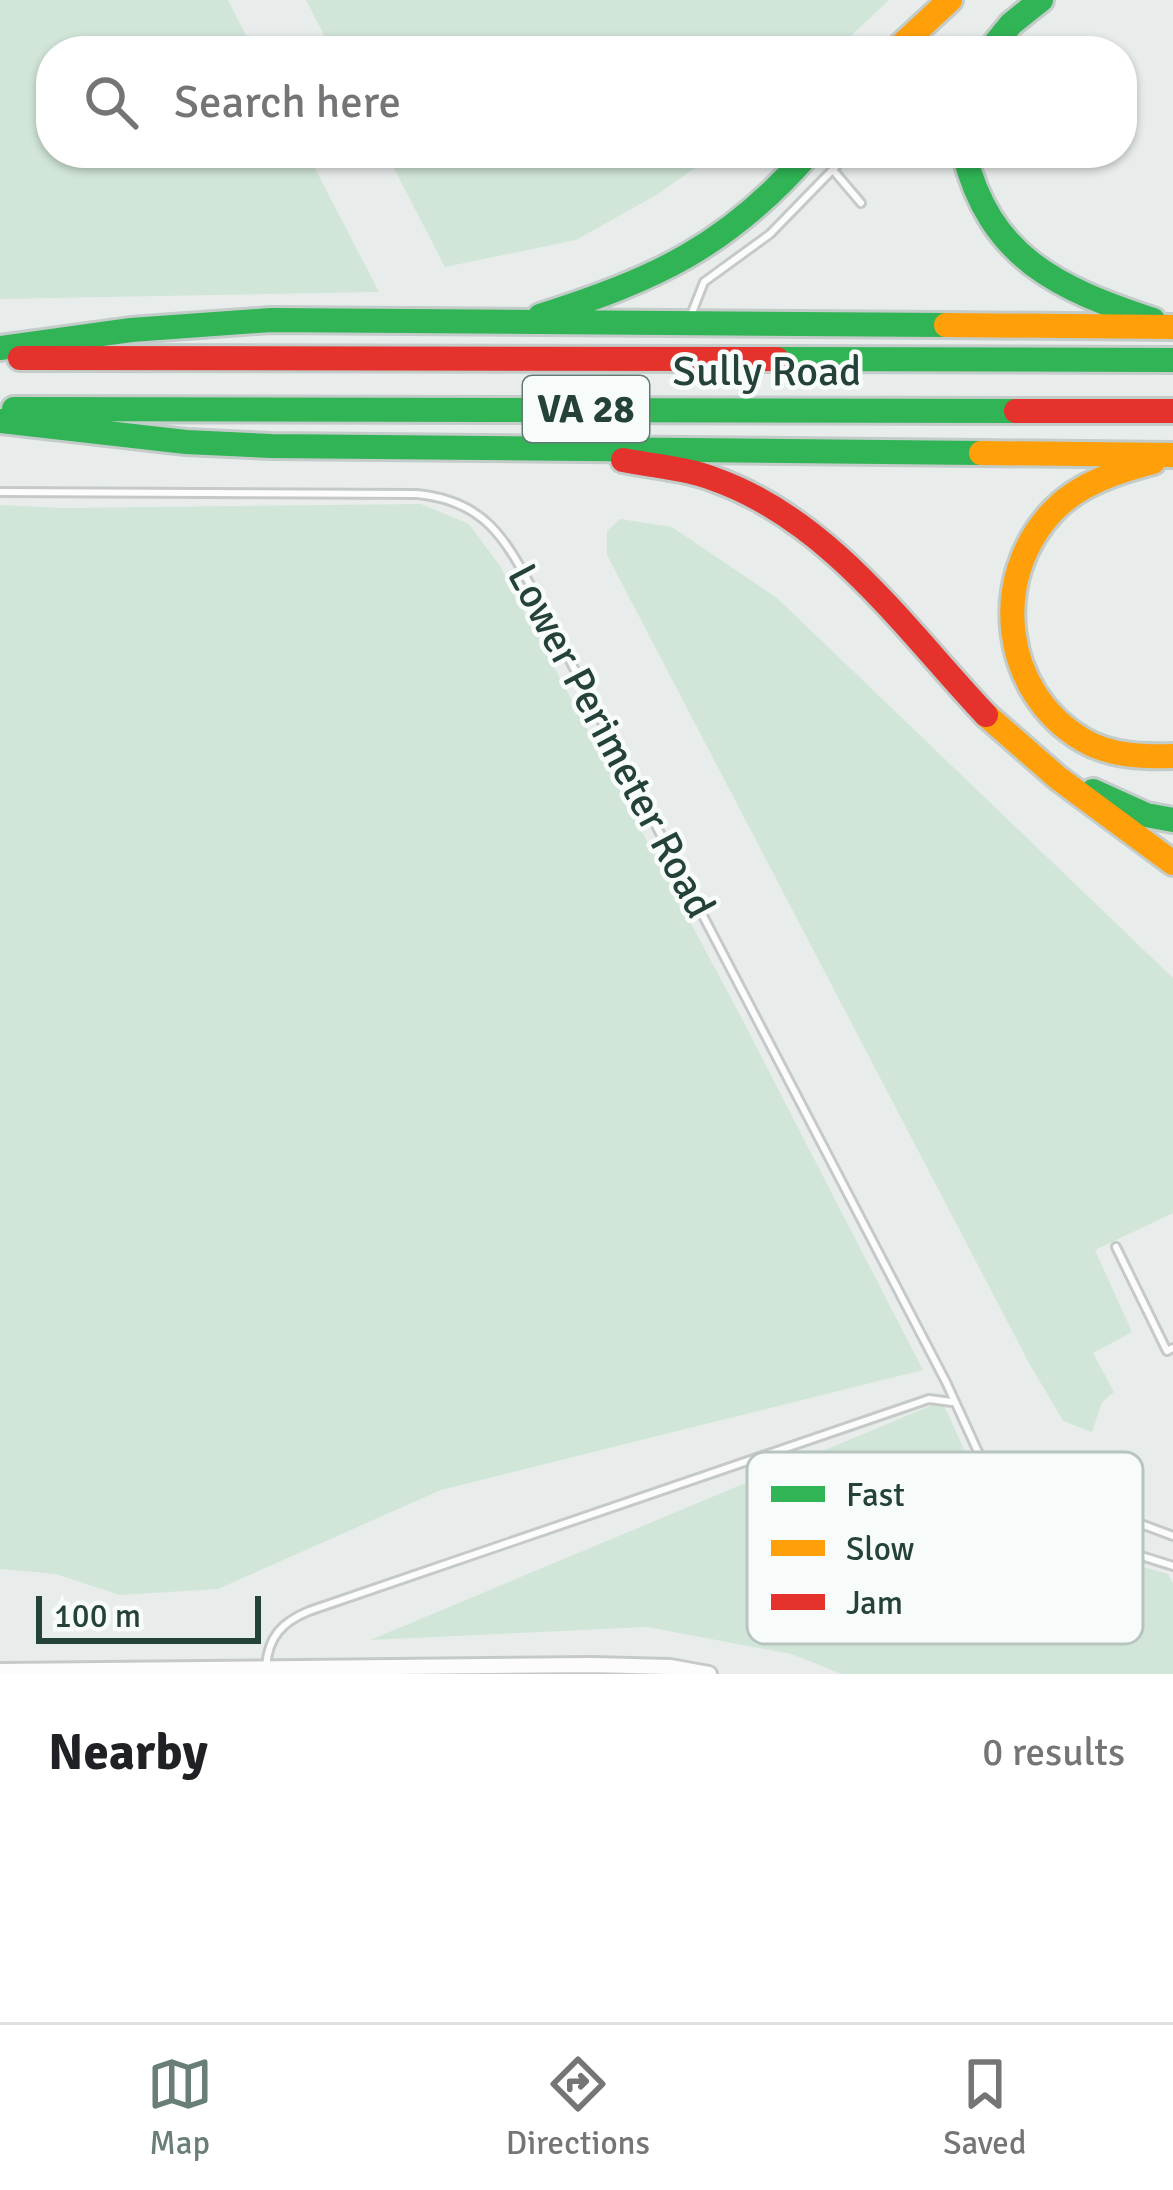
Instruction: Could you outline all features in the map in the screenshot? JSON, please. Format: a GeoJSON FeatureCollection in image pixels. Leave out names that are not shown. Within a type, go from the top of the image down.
{"type":"FeatureCollection","features":[{"type":"Feature","properties":{"kind":"highway"},"geometry":{"type":"LineString","coordinates":[[911,36],[950,0]]}},
{"type":"Feature","properties":{"kind":"highway"},"geometry":{"type":"LineString","coordinates":[[1001,36],[1041,0]]}},
{"type":"Feature","properties":{"kind":"highway"},"geometry":{"type":"LineString","coordinates":[[515,323],[626,290],[689,259],[761,206],[795,168]]}},
{"type":"Feature","properties":{"kind":"highway"},"geometry":{"type":"LineString","coordinates":[[966,168],[984,214],[1024,262],[1110,306],[1173,324]]}},
{"type":"Feature","properties":{"kind":"highway"},"geometry":{"type":"LineString","coordinates":[[0,348],[214,323],[1173,324]]}},
{"type":"Feature","properties":{"kind":"highway","name":"Sully Road"},"geometry":{"type":"LineString","coordinates":[[0,358],[790,363],[1173,360]]}},
{"type":"Feature","properties":{"kind":"highway","name":"Sully Road"},"geometry":{"type":"LineString","coordinates":[[0,410],[1173,411]]}},
{"type":"Feature","properties":{"kind":"highway"},"geometry":{"type":"LineString","coordinates":[[0,421],[185,442],[271,446],[1173,456]]}},
{"type":"Feature","properties":{"kind":"highway"},"geometry":{"type":"LineString","coordinates":[[556,448],[714,478],[777,511],[860,577],[950,677],[1033,758],[1173,863]]}},
{"type":"Feature","properties":{"kind":"highway"},"geometry":{"type":"LineString","coordinates":[[1173,456],[1129,468],[1053,511],[1020,565],[1009,624],[1025,677],[1043,706],[1068,730],[1114,752],[1173,756]]}},
{"type":"Feature","properties":{"kind":"highway"},"geometry":{"type":"LineString","coordinates":[[1033,758],[1114,801],[1173,820]]}},
{"type":"Feature","properties":{"kind":"street"},"geometry":{"type":"LineString","coordinates":[[0,1671],[592,1665],[670,1667],[709,1674]]}},
{"type":"Feature","properties":{"kind":"lane"},"geometry":{"type":"LineString","coordinates":[[690,325],[704,282],[770,233],[833,170],[861,203]]}},
{"type":"Feature","properties":{"kind":"lane","name":"Lower Perimeter Road"},"geometry":{"type":"LineString","coordinates":[[0,492],[417,494],[456,502],[488,522],[541,603],[946,1382],[976,1452]]}},
{"type":"Feature","properties":{"kind":"lane"},"geometry":{"type":"LineString","coordinates":[[1116,1246],[1167,1351],[1173,1348]]}},
{"type":"Feature","properties":{"kind":"lane"},"geometry":{"type":"LineString","coordinates":[[774,1452],[929,1399],[944,1398],[953,1405]]}},
{"type":"Feature","properties":{"kind":"lane"},"geometry":{"type":"LineString","coordinates":[[266,1669],[274,1635],[286,1622],[309,1611],[747,1461]]}},
{"type":"Feature","properties":{"kind":"lane"},"geometry":{"type":"LineString","coordinates":[[1143,1525],[1173,1536]]}},
{"type":"Feature","properties":{"kind":"lane","name":"Lower Perimeter Road"},"geometry":{"type":"LineString","coordinates":[[1143,1557],[1173,1567]]}},
{"type":"Feature","properties":{"kind":"green space"},"geometry":{"type":"Polygon","coordinates":[[[0,0],[228,0],[246,36],[36,36],[36,168],[315,168],[379,292],[0,299],[0,0]]]}},
{"type":"Feature","properties":{"kind":"green space"},"geometry":{"type":"Polygon","coordinates":[[[306,0],[889,0],[851,36],[324,36],[306,0]]]}},
{"type":"Feature","properties":{"kind":"green space"},"geometry":{"type":"Polygon","coordinates":[[[394,168],[695,168],[576,240],[445,267],[394,168]]]}},
{"type":"Feature","properties":{"kind":"green space"},"geometry":{"type":"Polygon","coordinates":[[[421,504],[469,524],[500,566],[923,1370],[441,1490],[218,1589],[120,1595],[56,1574],[0,1569],[0,505],[421,504]]]}},
{"type":"Feature","properties":{"kind":"green space"},"geometry":{"type":"Polygon","coordinates":[[[620,519],[672,527],[777,598],[1173,978],[1173,1213],[1095,1250],[1132,1332],[1093,1353],[1114,1392],[1102,1402],[1092,1432],[1063,1421],[1029,1363],[607,555],[607,531],[620,519]]]}},
{"type":"Feature","properties":{"kind":"green space"},"geometry":{"type":"Polygon","coordinates":[[[942,1401],[965,1452],[820,1452],[942,1401]]]}},
{"type":"Feature","properties":{"kind":"green space"},"geometry":{"type":"Polygon","coordinates":[[[747,1482],[747,1644],[1143,1644],[1143,1567],[1168,1574],[1173,1583],[1173,1674],[842,1674],[791,1654],[647,1627],[370,1640],[747,1482]]]}},
{"type":"Feature","properties":{"kind":"traffic: fast"},"geometry":{"type":"LineString","coordinates":[[1001,36],[1041,0]]}},
{"type":"Feature","properties":{"kind":"traffic: fast"},"geometry":{"type":"LineString","coordinates":[[540,316],[620,288],[688,255],[749,213],[795,168]]}},
{"type":"Feature","properties":{"kind":"traffic: fast"},"geometry":{"type":"LineString","coordinates":[[969,168],[991,219],[1032,264],[1087,295],[1153,320]]}},
{"type":"Feature","properties":{"kind":"traffic: fast"},"geometry":{"type":"LineString","coordinates":[[0,348],[131,330],[271,320],[946,325]]}},
{"type":"Feature","properties":{"kind":"traffic: fast"},"geometry":{"type":"LineString","coordinates":[[777,359],[1173,360]]}},
{"type":"Feature","properties":{"kind":"traffic: fast"},"geometry":{"type":"LineString","coordinates":[[14,409],[1016,411]]}},
{"type":"Feature","properties":{"kind":"traffic: fast"},"geometry":{"type":"LineString","coordinates":[[0,421],[186,442],[271,446],[981,453]]}},
{"type":"Feature","properties":{"kind":"traffic: fast"},"geometry":{"type":"LineString","coordinates":[[1093,791],[1146,815],[1173,820]]}},
{"type":"Feature","properties":{"kind":"traffic: slow"},"geometry":{"type":"LineString","coordinates":[[911,36],[950,0]]}},
{"type":"Feature","properties":{"kind":"traffic: slow"},"geometry":{"type":"LineString","coordinates":[[946,325],[1173,327]]}},
{"type":"Feature","properties":{"kind":"traffic: slow"},"geometry":{"type":"LineString","coordinates":[[981,453],[1173,455]]}},
{"type":"Feature","properties":{"kind":"traffic: slow"},"geometry":{"type":"LineString","coordinates":[[1153,462],[1088,485],[1054,510],[1033,537],[1020,567],[1013,632],[1035,693],[1056,719],[1083,740],[1115,752],[1173,756]]}},
{"type":"Feature","properties":{"kind":"traffic: slow"},"geometry":{"type":"LineString","coordinates":[[986,715],[1058,778],[1173,863]]}},
{"type":"Feature","properties":{"kind":"traffic: jam"},"geometry":{"type":"LineString","coordinates":[[20,358],[777,359]]}},
{"type":"Feature","properties":{"kind":"traffic: jam"},"geometry":{"type":"LineString","coordinates":[[1016,411],[1173,411]]}},
{"type":"Feature","properties":{"kind":"traffic: jam"},"geometry":{"type":"LineString","coordinates":[[623,460],[714,479],[794,521],[863,580],[986,715]]}}]}
